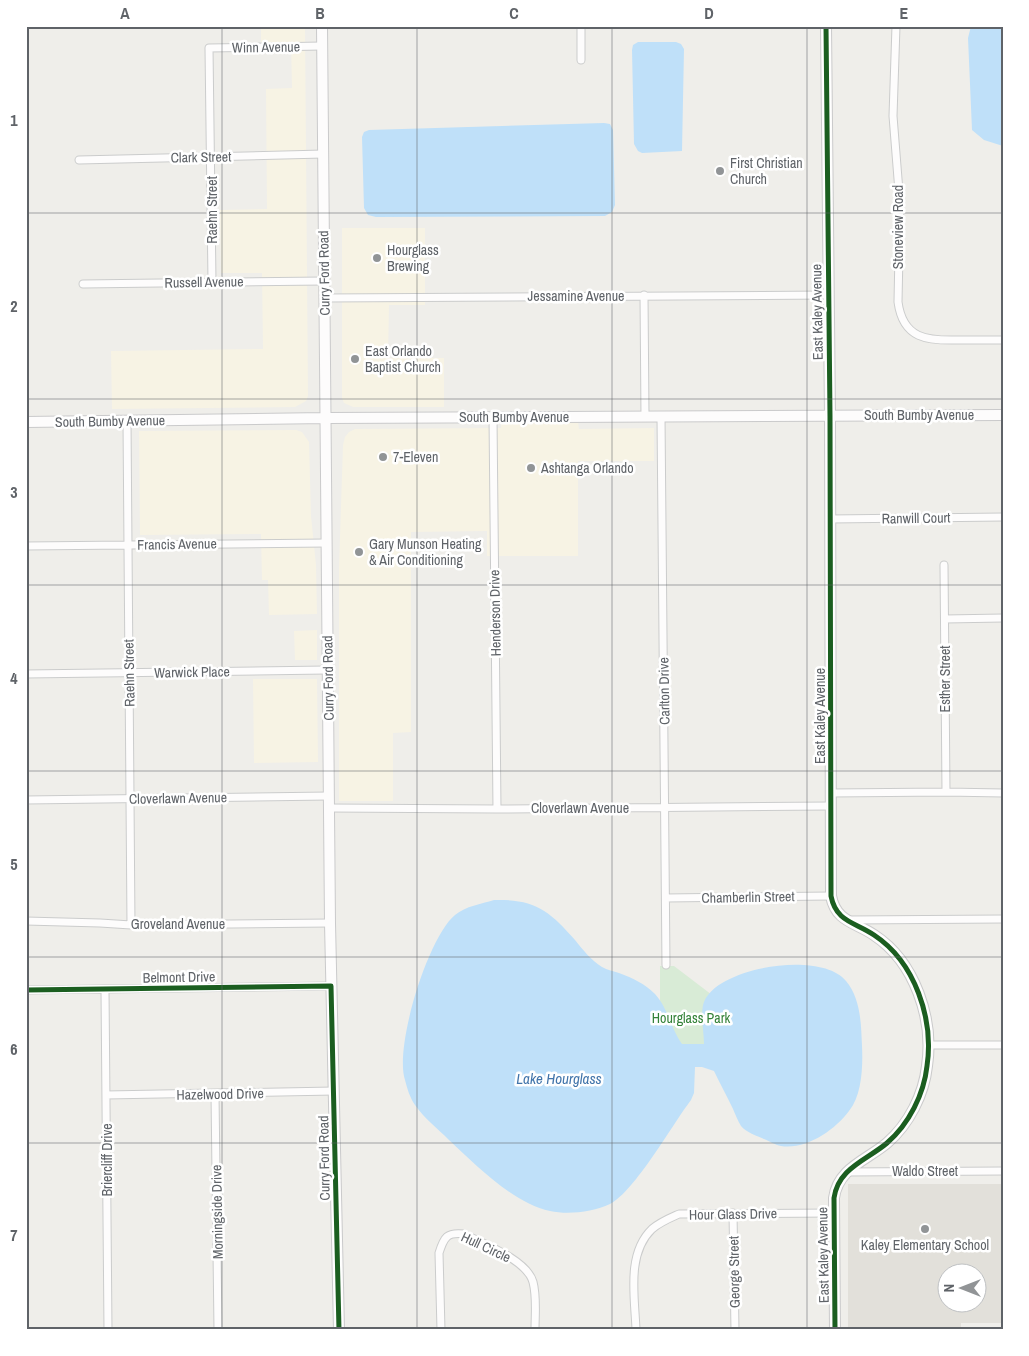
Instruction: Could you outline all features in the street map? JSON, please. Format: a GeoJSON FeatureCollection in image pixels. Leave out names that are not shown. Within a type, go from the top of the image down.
{"type":"FeatureCollection","features":[{"type":"Feature","properties":{"kind":"street","name":"Curry Ford Road"},"geometry":{"type":"LineString","coordinates":[[322,26],[330,923],[339,1330]]}},
{"type":"Feature","properties":{"kind":"street"},"geometry":{"type":"LineString","coordinates":[[581,26],[581,60]]}},
{"type":"Feature","properties":{"kind":"street","name":"East Kaley Avenue"},"geometry":{"type":"LineString","coordinates":[[826,26],[830,416],[831,896],[833,907],[838,914],[875,935],[895,954],[908,970],[918,991],[927,1020],[929,1045],[927,1068],[920,1094],[905,1123],[888,1142],[847,1172],[835,1188],[835,1330]]}},
{"type":"Feature","properties":{"kind":"street","name":"Stoneview Road"},"geometry":{"type":"LineString","coordinates":[[896,26],[893,116],[900,204],[898,302],[900,314],[904,324],[914,333],[932,340],[1003,340]]}},
{"type":"Feature","properties":{"kind":"street","name":"Winn Avenue"},"geometry":{"type":"LineString","coordinates":[[209,48],[322,46]]}},
{"type":"Feature","properties":{"kind":"street","name":"Raehn Street"},"geometry":{"type":"LineString","coordinates":[[209,48],[212,282]]}},
{"type":"Feature","properties":{"kind":"street","name":"Clark Street"},"geometry":{"type":"LineString","coordinates":[[79,160],[323,154]]}},
{"type":"Feature","properties":{"kind":"street","name":"Russell Avenue"},"geometry":{"type":"LineString","coordinates":[[84,284],[324,281]]}},
{"type":"Feature","properties":{"kind":"street","name":"Jessamine Avenue"},"geometry":{"type":"LineString","coordinates":[[325,298],[828,295]]}},
{"type":"Feature","properties":{"kind":"street"},"geometry":{"type":"LineString","coordinates":[[644,296],[645,417]]}},
{"type":"Feature","properties":{"kind":"street","name":"South Bumby Avenue"},"geometry":{"type":"LineString","coordinates":[[26,422],[326,418],[1003,415]]}},
{"type":"Feature","properties":{"kind":"street","name":"Henderson Drive"},"geometry":{"type":"LineString","coordinates":[[493,417],[497,809]]}},
{"type":"Feature","properties":{"kind":"street","name":"Carlton Drive"},"geometry":{"type":"LineString","coordinates":[[661,417],[666,965]]}},
{"type":"Feature","properties":{"kind":"street","name":"Raehn Street"},"geometry":{"type":"LineString","coordinates":[[127,421],[131,925]]}},
{"type":"Feature","properties":{"kind":"street","name":"Ranwill Court"},"geometry":{"type":"LineString","coordinates":[[830,519],[1003,517]]}},
{"type":"Feature","properties":{"kind":"street","name":"Francis Avenue"},"geometry":{"type":"LineString","coordinates":[[26,546],[327,543]]}},
{"type":"Feature","properties":{"kind":"street","name":"Esther Street"},"geometry":{"type":"LineString","coordinates":[[944,565],[946,792]]}},
{"type":"Feature","properties":{"kind":"street"},"geometry":{"type":"LineString","coordinates":[[945,619],[1003,618]]}},
{"type":"Feature","properties":{"kind":"street","name":"Warwick Place"},"geometry":{"type":"LineString","coordinates":[[26,674],[328,670]]}},
{"type":"Feature","properties":{"kind":"street"},"geometry":{"type":"LineString","coordinates":[[831,793],[1003,793]]}},
{"type":"Feature","properties":{"kind":"street","name":"Cloverlawn Avenue"},"geometry":{"type":"LineString","coordinates":[[26,800],[329,796]]}},
{"type":"Feature","properties":{"kind":"street","name":"Cloverlawn Avenue"},"geometry":{"type":"LineString","coordinates":[[329,808],[497,809],[831,806]]}},
{"type":"Feature","properties":{"kind":"street","name":"Chamberlin Street"},"geometry":{"type":"LineString","coordinates":[[666,898],[831,896]]}},
{"type":"Feature","properties":{"kind":"street"},"geometry":{"type":"LineString","coordinates":[[846,920],[1003,919]]}},
{"type":"Feature","properties":{"kind":"street","name":"Groveland Avenue"},"geometry":{"type":"LineString","coordinates":[[26,921],[100,922],[131,925],[330,923]]}},
{"type":"Feature","properties":{"kind":"street","name":"Belmont Drive"},"geometry":{"type":"LineString","coordinates":[[26,990],[332,986]]}},
{"type":"Feature","properties":{"kind":"street","name":"Briercliff Drive"},"geometry":{"type":"LineString","coordinates":[[105,990],[108,1330]]}},
{"type":"Feature","properties":{"kind":"street"},"geometry":{"type":"LineString","coordinates":[[929,1045],[1003,1045]]}},
{"type":"Feature","properties":{"kind":"street","name":"Hazelwood Drive"},"geometry":{"type":"LineString","coordinates":[[106,1095],[334,1092]]}},
{"type":"Feature","properties":{"kind":"street","name":"Morningside Drive"},"geometry":{"type":"LineString","coordinates":[[215,1094],[218,1330]]}},
{"type":"Feature","properties":{"kind":"street","name":"Waldo Street"},"geometry":{"type":"LineString","coordinates":[[847,1172],[1003,1171]]}},
{"type":"Feature","properties":{"kind":"street","name":"George Street"},"geometry":{"type":"LineString","coordinates":[[733,1213],[735,1330]]}},
{"type":"Feature","properties":{"kind":"street","name":"Hour Glass Drive"},"geometry":{"type":"LineString","coordinates":[[636,1330],[635,1268],[637,1254],[652,1229],[665,1220],[679,1214],[834,1213]]}},
{"type":"Feature","properties":{"kind":"street","name":"Hull Circle"},"geometry":{"type":"LineString","coordinates":[[441,1330],[439,1253],[442,1242],[448,1235],[455,1233],[464,1234],[519,1263],[528,1271],[535,1293],[535,1330]]}},
{"type":"Feature","properties":{"kind":"shaded area"},"geometry":{"type":"Polygon","coordinates":[[[261,26],[305,26],[308,396],[306,401],[295,407],[112,409],[111,351],[263,349],[262,273],[221,273],[220,210],[267,209],[266,89],[292,88],[291,42],[261,42],[261,26]]]}},
{"type":"Feature","properties":{"kind":"shaded area"},"geometry":{"type":"Polygon","coordinates":[[[342,228],[425,228],[425,305],[389,305],[388,358],[444,358],[444,407],[353,407],[344,403],[342,398],[342,228]]]}},
{"type":"Feature","properties":{"kind":"shaded area"},"geometry":{"type":"Polygon","coordinates":[[[501,422],[578,422],[579,429],[654,428],[654,461],[578,461],[578,556],[487,556],[487,531],[411,532],[411,732],[393,733],[393,801],[339,801],[339,568],[343,445],[345,437],[355,429],[501,428],[501,422]]]}},
{"type":"Feature","properties":{"kind":"shaded area"},"geometry":{"type":"Polygon","coordinates":[[[296,430],[302,432],[309,442],[317,614],[269,615],[268,580],[262,580],[261,534],[140,535],[139,431],[296,430]]]}},
{"type":"Feature","properties":{"kind":"shaded area"},"geometry":{"type":"Polygon","coordinates":[[[317,630],[317,660],[295,660],[294,631],[317,630]]]}},
{"type":"Feature","properties":{"kind":"shaded area"},"geometry":{"type":"Polygon","coordinates":[[[253,679],[317,679],[318,762],[254,763],[253,679]]]}},
{"type":"Feature","properties":{"kind":"shaded area","name":"Kaley Elementary School"},"geometry":{"type":"Polygon","coordinates":[[[848,1184],[1003,1184],[1003,1323],[961,1323],[961,1330],[848,1330],[848,1184]]]}},
{"type":"Feature","properties":{"kind":"green space","name":"Hourglass Park"},"geometry":{"type":"Polygon","coordinates":[[[660,966],[674,966],[783,1049],[660,1049],[660,966]]]}},
{"type":"Feature","properties":{"kind":"water"},"geometry":{"type":"Polygon","coordinates":[[[971,26],[1003,26],[1003,146],[984,140],[972,130],[968,38],[971,26]]]}},
{"type":"Feature","properties":{"kind":"water"},"geometry":{"type":"Polygon","coordinates":[[[638,42],[676,42],[681,44],[684,49],[682,151],[642,153],[638,151],[634,144],[632,50],[633,45],[638,42]]]}},
{"type":"Feature","properties":{"kind":"water"},"geometry":{"type":"Polygon","coordinates":[[[610,124],[613,130],[615,205],[612,212],[605,216],[376,217],[368,215],[364,208],[362,137],[364,132],[369,130],[610,124]]]}},
{"type":"Feature","properties":{"kind":"water","name":"Lake Hourglass"},"geometry":{"type":"Polygon","coordinates":[[[494,900],[520,902],[540,908],[557,921],[587,955],[602,967],[634,979],[647,987],[659,1000],[682,1044],[704,1044],[702,1016],[704,1002],[713,990],[728,980],[748,972],[770,967],[794,965],[815,966],[833,972],[846,981],[851,988],[859,1012],[862,1071],[857,1097],[843,1118],[819,1137],[800,1145],[779,1145],[752,1134],[743,1128],[714,1071],[695,1067],[694,1093],[691,1100],[642,1172],[620,1197],[603,1207],[572,1213],[550,1211],[536,1207],[523,1200],[483,1172],[423,1114],[413,1102],[409,1093],[403,1064],[404,1043],[409,1019],[424,968],[434,945],[445,927],[459,912],[494,900]]]}},
{"type":"Feature","properties":{"kind":"cycle path"},"geometry":{"type":"LineString","coordinates":[[826,26],[830,416],[831,896],[837,911],[842,916],[874,935],[901,960],[919,993],[924,1011],[928,1048],[923,1087],[909,1118],[887,1143],[847,1172],[837,1188],[834,1198],[835,1330]]}},
{"type":"Feature","properties":{"kind":"cycle path"},"geometry":{"type":"LineString","coordinates":[[26,990],[331,986],[339,1330]]}},
{"type":"Feature","properties":{"kind":"place","name":"First Christian Church"},"geometry":{"type":"Point","coordinates":[720,171]}},
{"type":"Feature","properties":{"kind":"place","name":"Hourglass Brewing"},"geometry":{"type":"Point","coordinates":[377,258]}},
{"type":"Feature","properties":{"kind":"place","name":"East Orlando Baptist Church"},"geometry":{"type":"Point","coordinates":[355,359]}},
{"type":"Feature","properties":{"kind":"place","name":"7-Eleven"},"geometry":{"type":"Point","coordinates":[383,457]}},
{"type":"Feature","properties":{"kind":"place","name":"Ashtanga Orlando"},"geometry":{"type":"Point","coordinates":[531,468]}},
{"type":"Feature","properties":{"kind":"place","name":"Gary Munson Heating & Air Conditioning"},"geometry":{"type":"Point","coordinates":[359,552]}},
{"type":"Feature","properties":{"kind":"place","name":"Kaley Elementary School"},"geometry":{"type":"Point","coordinates":[925,1229]}}]}
